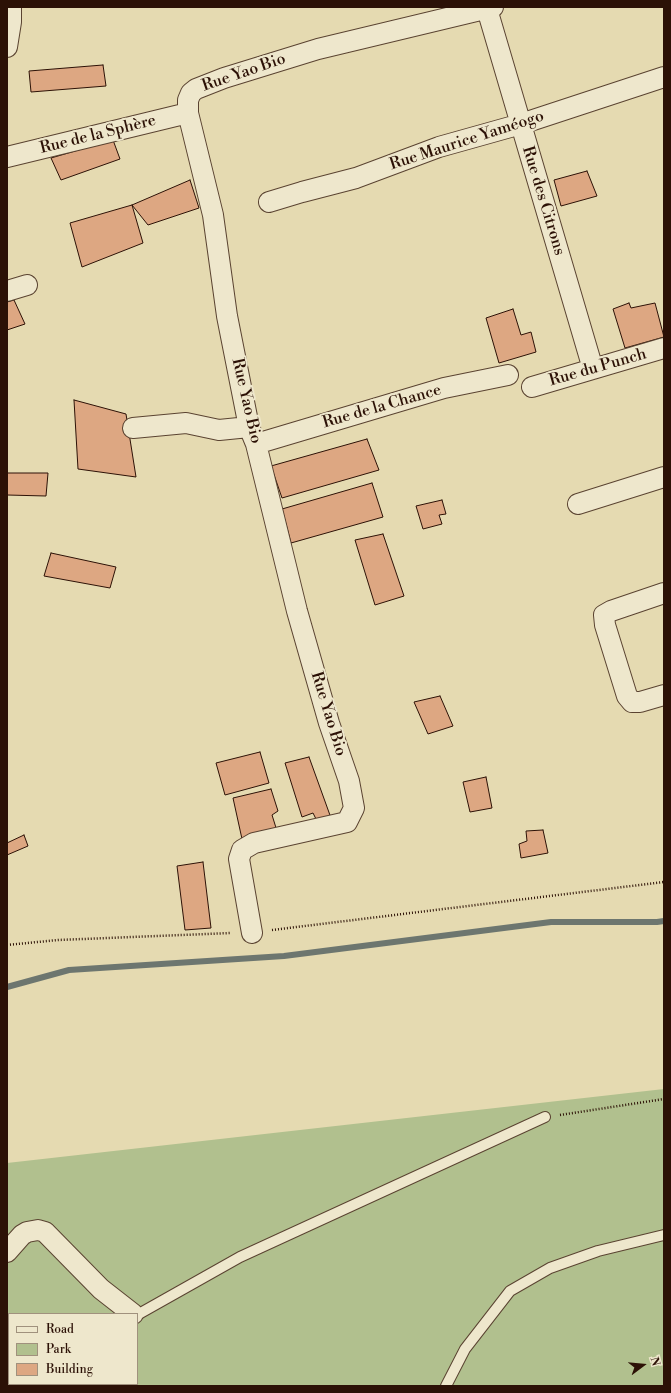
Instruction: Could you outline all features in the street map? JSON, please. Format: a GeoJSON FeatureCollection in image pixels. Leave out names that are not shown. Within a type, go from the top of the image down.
{"type":"FeatureCollection","features":[{"type":"Feature","properties":{"kind":"street"},"geometry":{"type":"LineString","coordinates":[[7,47],[11,22],[11,7]]}},
{"type":"Feature","properties":{"kind":"street","name":"Rue Yao Bio"},"geometry":{"type":"LineString","coordinates":[[252,933],[239,859],[242,850],[254,842],[347,822],[354,808],[350,781],[329,723],[297,611],[252,435],[227,316],[213,216],[188,113],[188,100],[191,93],[196,89],[224,78],[318,49],[490,8]]}},
{"type":"Feature","properties":{"kind":"street","name":"Rue des Citrons"},"geometry":{"type":"LineString","coordinates":[[490,8],[520,124],[593,369]]}},
{"type":"Feature","properties":{"kind":"street","name":"Rue Maurice Yaméogo"},"geometry":{"type":"LineString","coordinates":[[269,202],[356,178],[439,147],[520,124],[664,77]]}},
{"type":"Feature","properties":{"kind":"street","name":"Rue de la Sphère"},"geometry":{"type":"LineString","coordinates":[[7,157],[188,113]]}},
{"type":"Feature","properties":{"kind":"street"},"geometry":{"type":"LineString","coordinates":[[7,291],[27,284]]}},
{"type":"Feature","properties":{"kind":"street","name":"Rue du Punch"},"geometry":{"type":"LineString","coordinates":[[532,387],[664,348]]}},
{"type":"Feature","properties":{"kind":"street","name":"Rue de la Chance"},"geometry":{"type":"LineString","coordinates":[[133,428],[186,423],[252,435],[444,388],[508,374]]}},
{"type":"Feature","properties":{"kind":"street"},"geometry":{"type":"LineString","coordinates":[[578,504],[664,477]]}},
{"type":"Feature","properties":{"kind":"street"},"geometry":{"type":"LineString","coordinates":[[664,593],[611,611],[604,615],[605,625],[627,696],[632,702],[640,702],[664,695]]}},
{"type":"Feature","properties":{"kind":"street"},"geometry":{"type":"LineString","coordinates":[[7,1252],[22,1235],[27,1232],[38,1230],[45,1232],[101,1289],[132,1313]]}},
{"type":"Feature","properties":{"kind":"lane"},"geometry":{"type":"LineString","coordinates":[[138,1314],[240,1257],[546,1117]]}},
{"type":"Feature","properties":{"kind":"lane"},"geometry":{"type":"LineString","coordinates":[[446,1386],[465,1349],[510,1291],[550,1268],[598,1251],[664,1235]]}},
{"type":"Feature","properties":{"kind":"path"},"geometry":{"type":"LineString","coordinates":[[7,945],[58,940],[252,933],[664,882]]}},
{"type":"Feature","properties":{"kind":"path"},"geometry":{"type":"LineString","coordinates":[[546,1117],[664,1099]]}},
{"type":"Feature","properties":{"kind":"green space"},"geometry":{"type":"Polygon","coordinates":[[[664,1089],[664,1386],[7,1386],[7,1163],[664,1089]]]}},
{"type":"Feature","properties":{"kind":"building"},"geometry":{"type":"Polygon","coordinates":[[[103,65],[106,86],[31,92],[29,71],[103,65]]]}},
{"type":"Feature","properties":{"kind":"building"},"geometry":{"type":"Polygon","coordinates":[[[113,140],[120,159],[61,180],[51,158],[113,140]]]}},
{"type":"Feature","properties":{"kind":"building"},"geometry":{"type":"Polygon","coordinates":[[[587,171],[597,196],[561,206],[554,180],[587,171]]]}},
{"type":"Feature","properties":{"kind":"building"},"geometry":{"type":"Polygon","coordinates":[[[190,180],[199,208],[148,225],[132,205],[190,180]]]}},
{"type":"Feature","properties":{"kind":"building"},"geometry":{"type":"Polygon","coordinates":[[[132,205],[143,243],[82,267],[70,223],[132,205]]]}},
{"type":"Feature","properties":{"kind":"building"},"geometry":{"type":"Polygon","coordinates":[[[14,300],[25,324],[7,330],[7,302],[14,300]]]}},
{"type":"Feature","properties":{"kind":"building"},"geometry":{"type":"Polygon","coordinates":[[[629,303],[631,308],[655,303],[664,337],[625,348],[613,309],[629,303]]]}},
{"type":"Feature","properties":{"kind":"building"},"geometry":{"type":"Polygon","coordinates":[[[513,309],[521,335],[531,332],[536,352],[499,363],[486,318],[513,309]]]}},
{"type":"Feature","properties":{"kind":"building"},"geometry":{"type":"Polygon","coordinates":[[[74,400],[126,414],[136,477],[78,469],[74,400]]]}},
{"type":"Feature","properties":{"kind":"building"},"geometry":{"type":"Polygon","coordinates":[[[367,439],[379,470],[282,498],[271,466],[367,439]]]}},
{"type":"Feature","properties":{"kind":"building"},"geometry":{"type":"Polygon","coordinates":[[[7,473],[48,473],[46,496],[7,495],[7,473]]]}},
{"type":"Feature","properties":{"kind":"building"},"geometry":{"type":"Polygon","coordinates":[[[372,483],[383,517],[291,543],[282,509],[372,483]]]}},
{"type":"Feature","properties":{"kind":"building"},"geometry":{"type":"Polygon","coordinates":[[[442,500],[446,514],[439,515],[442,524],[423,529],[416,506],[442,500]]]}},
{"type":"Feature","properties":{"kind":"building"},"geometry":{"type":"Polygon","coordinates":[[[383,534],[404,596],[375,605],[355,540],[383,534]]]}},
{"type":"Feature","properties":{"kind":"building"},"geometry":{"type":"Polygon","coordinates":[[[51,553],[116,567],[110,588],[44,576],[51,553]]]}},
{"type":"Feature","properties":{"kind":"building"},"geometry":{"type":"Polygon","coordinates":[[[440,696],[453,726],[428,734],[414,702],[440,696]]]}},
{"type":"Feature","properties":{"kind":"building"},"geometry":{"type":"Polygon","coordinates":[[[260,752],[269,783],[225,795],[216,763],[260,752]]]}},
{"type":"Feature","properties":{"kind":"building"},"geometry":{"type":"Polygon","coordinates":[[[309,757],[331,818],[318,823],[313,813],[302,817],[285,763],[309,757]]]}},
{"type":"Feature","properties":{"kind":"building"},"geometry":{"type":"Polygon","coordinates":[[[486,777],[492,808],[470,812],[463,782],[486,777]]]}},
{"type":"Feature","properties":{"kind":"building"},"geometry":{"type":"Polygon","coordinates":[[[271,789],[278,811],[272,815],[277,831],[242,839],[233,798],[271,789]]]}},
{"type":"Feature","properties":{"kind":"building"},"geometry":{"type":"Polygon","coordinates":[[[543,830],[548,853],[521,858],[519,844],[527,841],[526,831],[543,830]]]}},
{"type":"Feature","properties":{"kind":"building"},"geometry":{"type":"Polygon","coordinates":[[[24,835],[28,846],[7,855],[7,843],[24,835]]]}},
{"type":"Feature","properties":{"kind":"building"},"geometry":{"type":"Polygon","coordinates":[[[203,862],[211,928],[185,930],[177,866],[203,862]]]}},
{"type":"Feature","properties":{"kind":"waterway"},"geometry":{"type":"LineString","coordinates":[[7,987],[69,970],[284,956],[551,922],[664,921]]}}]}
